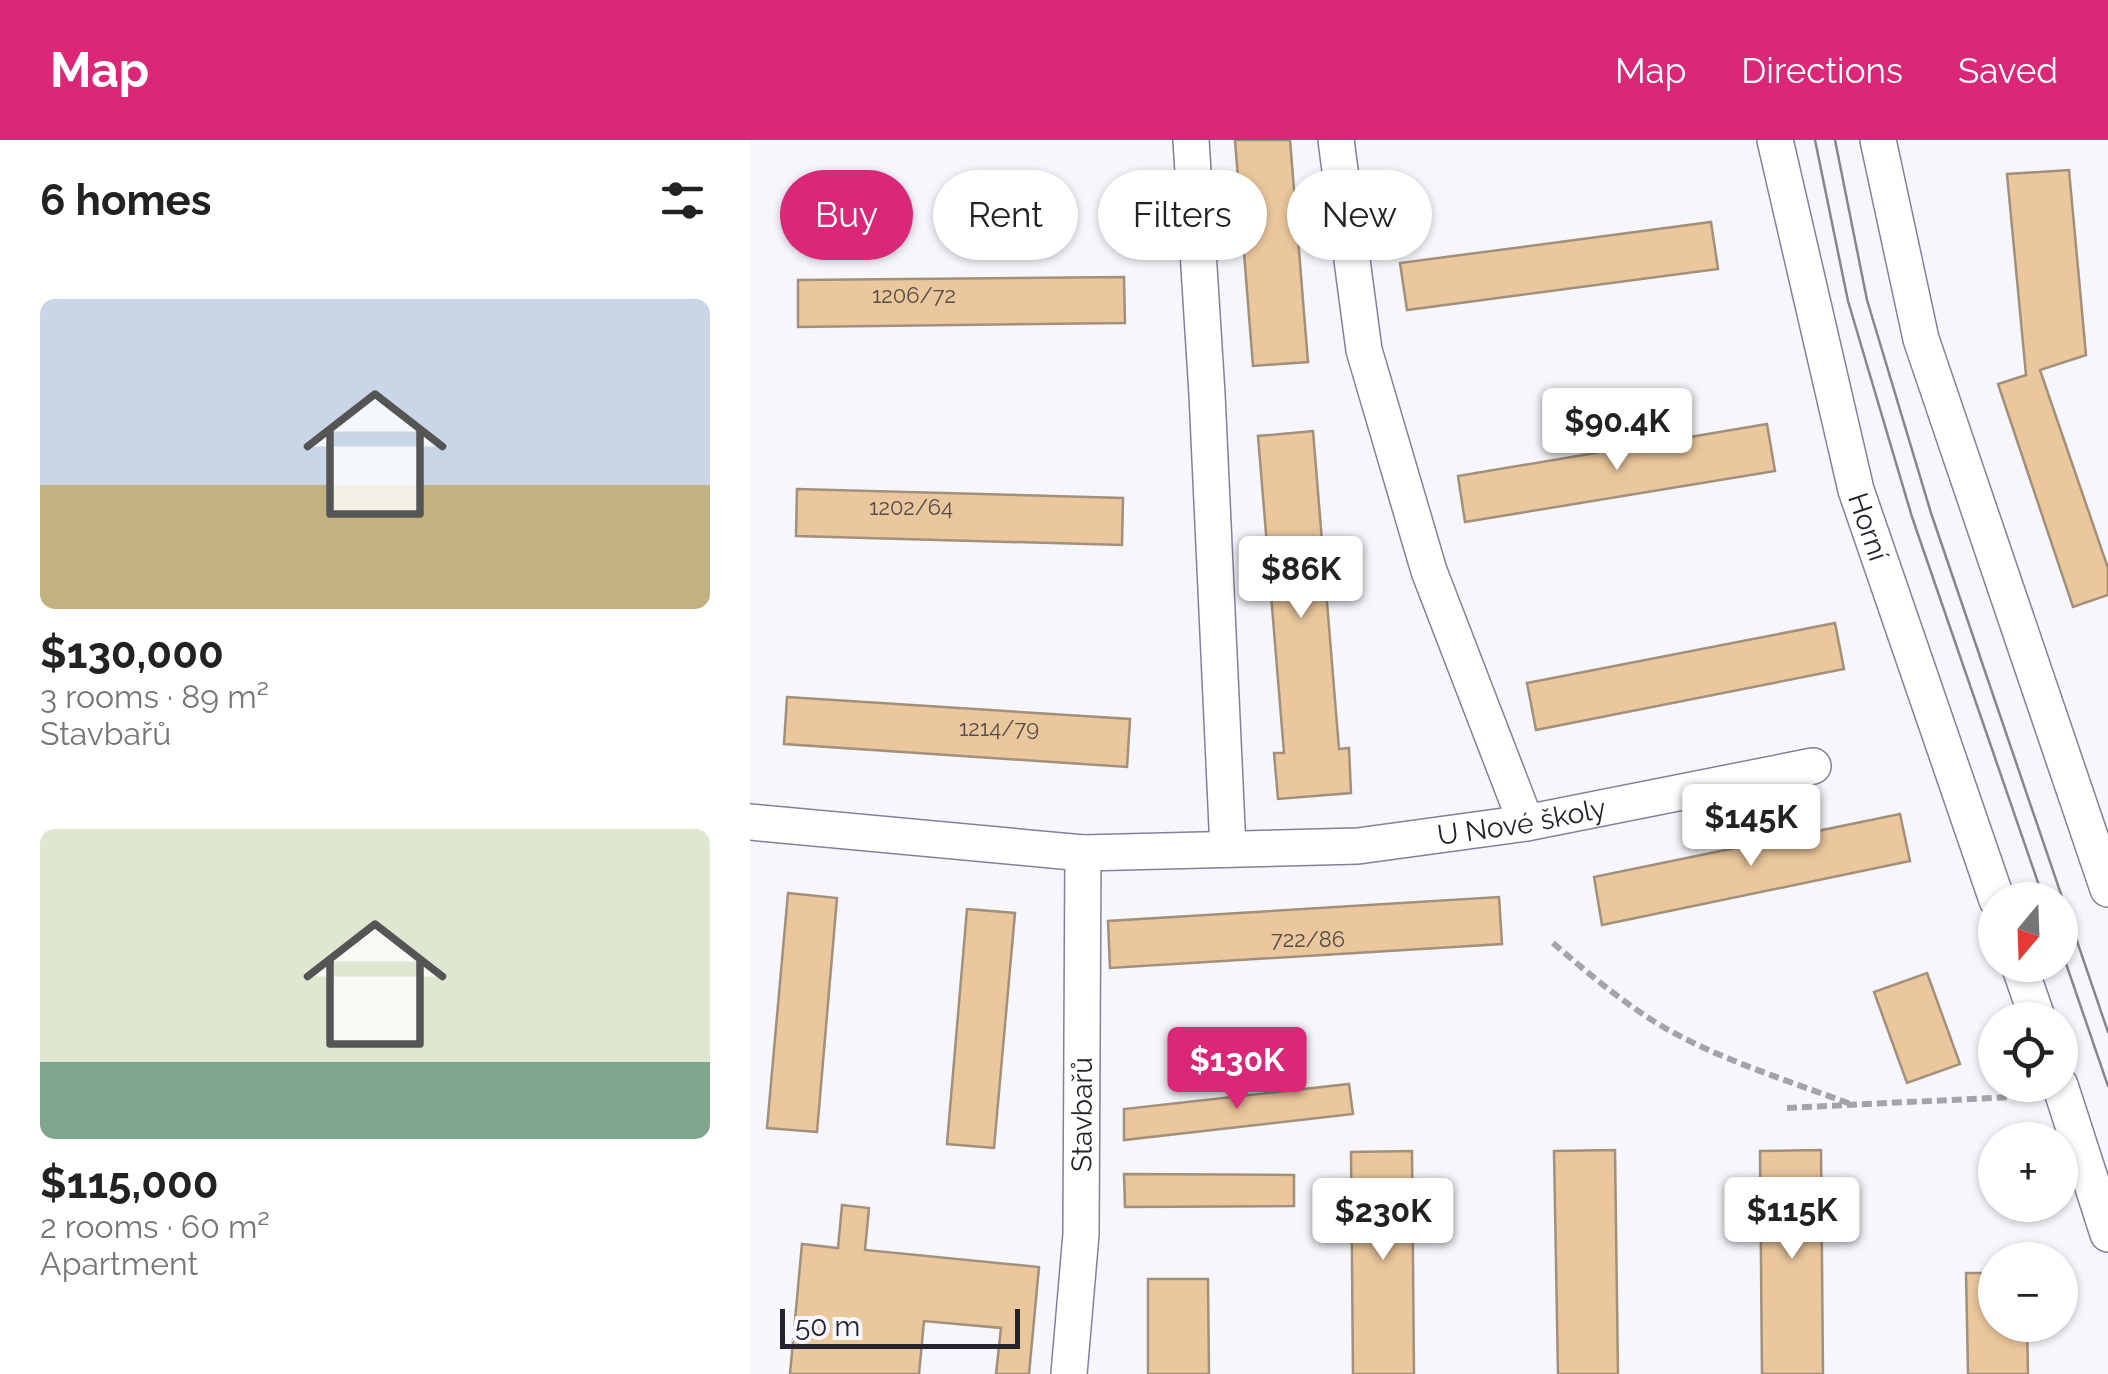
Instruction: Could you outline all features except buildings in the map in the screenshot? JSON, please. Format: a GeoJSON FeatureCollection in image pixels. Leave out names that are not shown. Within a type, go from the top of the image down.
{"type":"FeatureCollection","features":[{"type":"Feature","properties":{"kind":"street"},"geometry":{"type":"LineString","coordinates":[[1191,140],[1228,849]]}},
{"type":"Feature","properties":{"kind":"street"},"geometry":{"type":"LineString","coordinates":[[1336,140],[1364,350],[1429,571],[1526,823]]}},
{"type":"Feature","properties":{"kind":"street","name":"Horní"},"geometry":{"type":"LineString","coordinates":[[1775,140],[1856,490],[1991,882]]}},
{"type":"Feature","properties":{"kind":"street"},"geometry":{"type":"LineString","coordinates":[[1878,140],[1921,339],[2108,889]]}},
{"type":"Feature","properties":{"kind":"street","name":"U Nové školy"},"geometry":{"type":"LineString","coordinates":[[750,822],[1083,853],[1358,846],[1526,823],[1813,766]]}},
{"type":"Feature","properties":{"kind":"street","name":"Stavbařů"},"geometry":{"type":"LineString","coordinates":[[1069,1374],[1081,1234],[1083,853]]}},
{"type":"Feature","properties":{"kind":"street"},"geometry":{"type":"LineString","coordinates":[[2066,1102],[2108,1234]]}},
{"type":"Feature","properties":{"kind":"path"},"geometry":{"type":"LineString","coordinates":[[1552,943],[1664,1028],[1720,1055],[1852,1105]]}},
{"type":"Feature","properties":{"kind":"path"},"geometry":{"type":"LineString","coordinates":[[1787,1108],[1978,1099]]}},
{"type":"Feature","properties":{"kind":"tram line"},"geometry":{"type":"LineString","coordinates":[[1815,140],[1848,301],[1912,517],[2038,882]]}},
{"type":"Feature","properties":{"kind":"tram line"},"geometry":{"type":"LineString","coordinates":[[1835,140],[1867,300],[1931,513],[2108,1032]]}},
{"type":"Feature","properties":{"kind":"tram line"},"geometry":{"type":"LineString","coordinates":[[2072,982],[2108,1086]]}}]}
